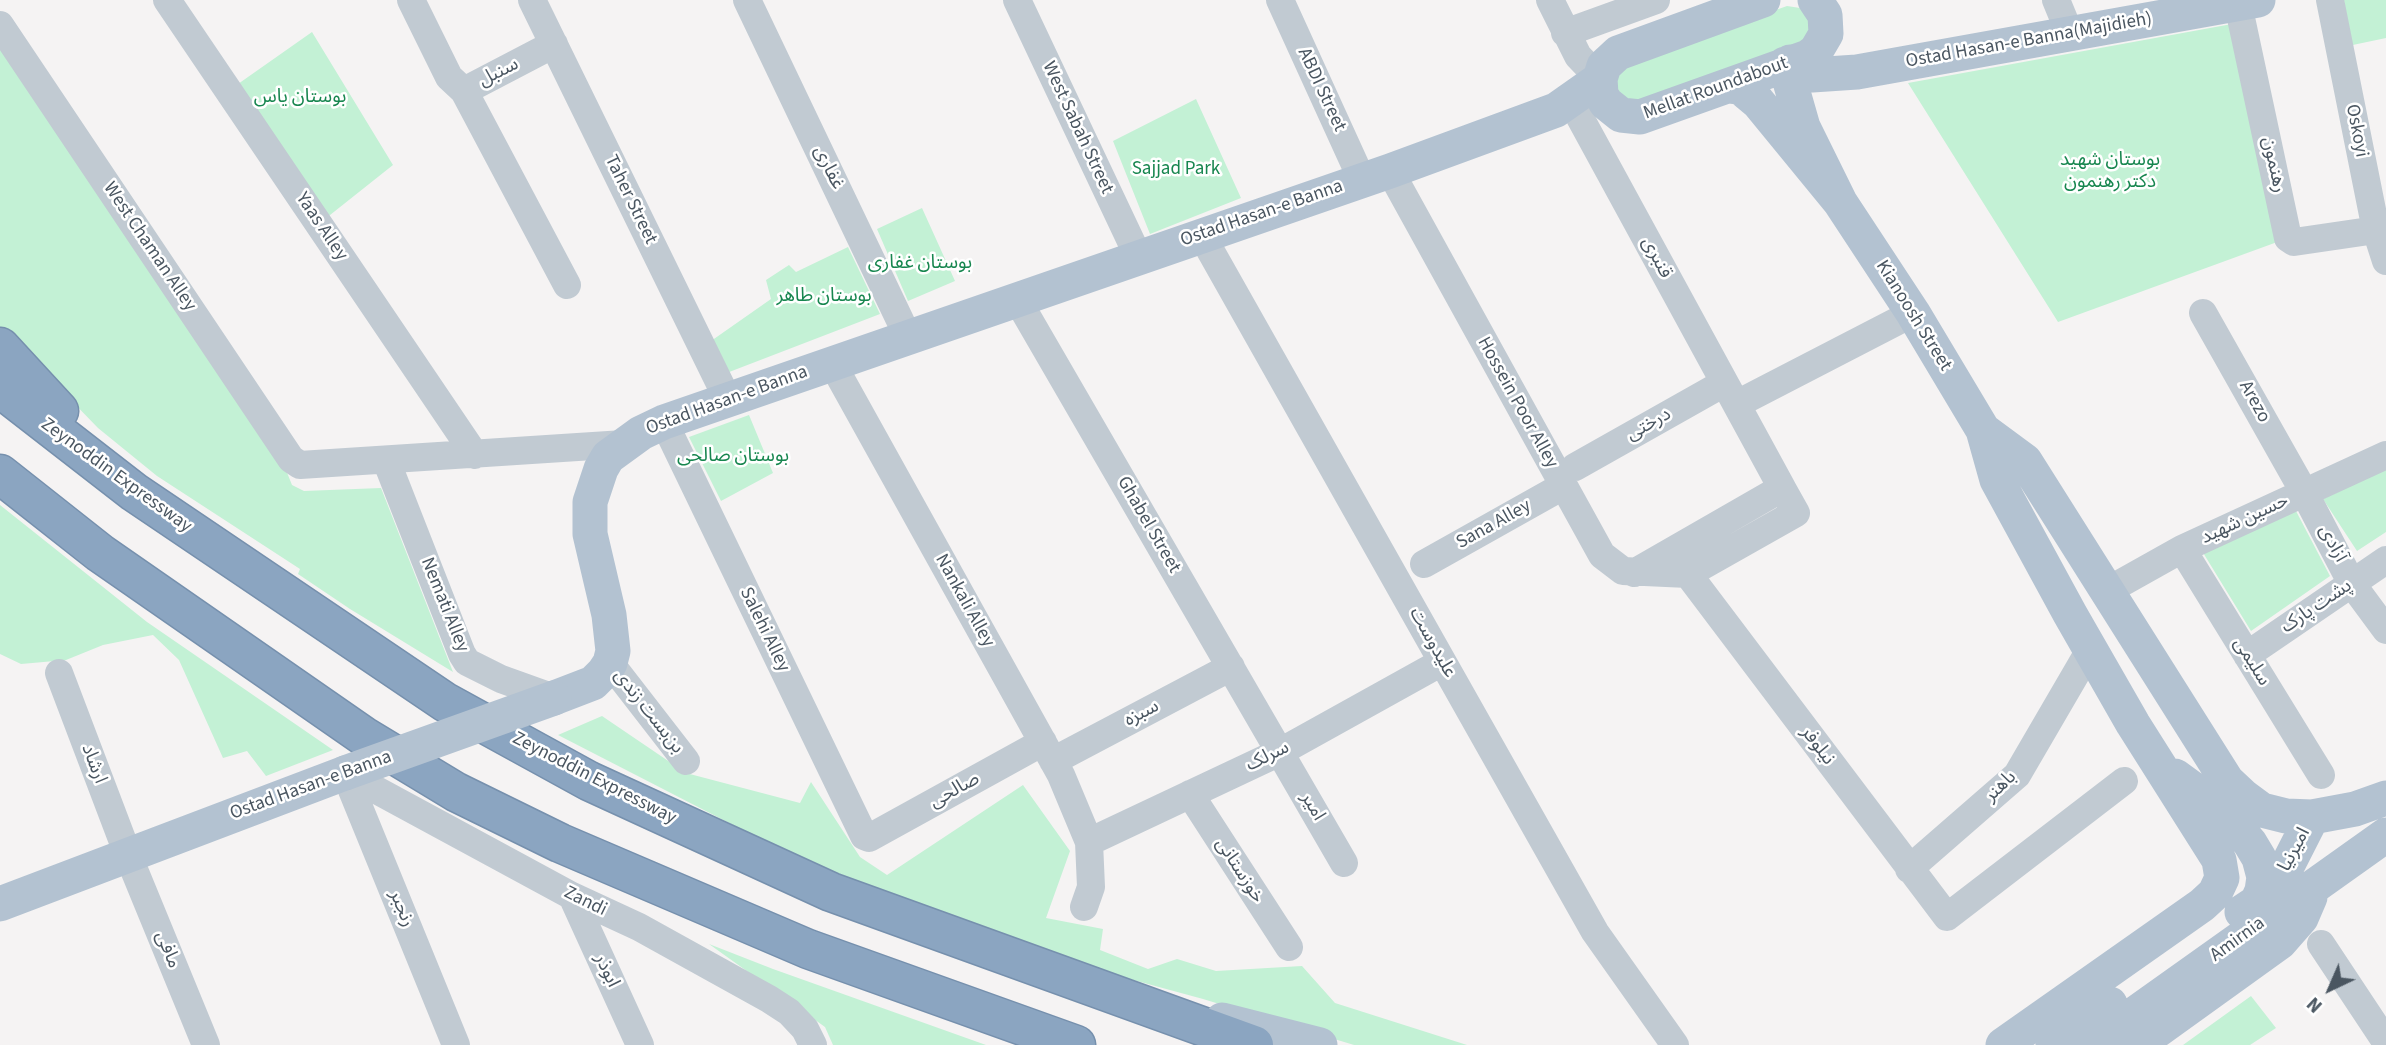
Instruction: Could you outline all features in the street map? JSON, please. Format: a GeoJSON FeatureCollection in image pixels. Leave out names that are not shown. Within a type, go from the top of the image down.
{"type":"FeatureCollection","features":[{"type":"Feature","properties":{"kind":"highway"},"geometry":{"type":"LineString","coordinates":[[0,347],[134,492]]}},
{"type":"Feature","properties":{"kind":"highway","name":"Zeynoddin Expressway"},"geometry":{"type":"LineString","coordinates":[[0,388],[134,492],[444,702],[589,781],[831,892],[1254,1045]]}},
{"type":"Feature","properties":{"kind":"highway"},"geometry":{"type":"LineString","coordinates":[[0,474],[100,553],[365,737],[456,792],[560,843],[808,949],[1074,1044]]}},
{"type":"Feature","properties":{"kind":"main road"},"geometry":{"type":"LineString","coordinates":[[1600,79],[1604,66],[1618,53],[1763,0]]}},
{"type":"Feature","properties":{"kind":"main road","name":"Ostad Hasan-e Banna(Majidieh)"},"geometry":{"type":"LineString","coordinates":[[1882,68],[2248,2]]}},
{"type":"Feature","properties":{"kind":"main road"},"geometry":{"type":"LineString","coordinates":[[1818,3],[1845,40],[1882,68]]}},
{"type":"Feature","properties":{"kind":"main road","name":"Mellat Roundabout"},"geometry":{"type":"LineString","coordinates":[[1600,79],[1601,94],[1606,103],[1626,117],[1640,117],[1729,86],[1808,57],[1822,43],[1827,24],[1818,3]]}},
{"type":"Feature","properties":{"kind":"main road"},"geometry":{"type":"LineString","coordinates":[[1788,63],[1812,75],[1838,75],[1882,68]]}},
{"type":"Feature","properties":{"kind":"main road","name":"Kianoosh Street"},"geometry":{"type":"LineString","coordinates":[[1788,63],[1803,127],[1840,202]]}},
{"type":"Feature","properties":{"kind":"main road","name":"Ostad Hasan-e Banna"},"geometry":{"type":"LineString","coordinates":[[1567,111],[1600,79]]}},
{"type":"Feature","properties":{"kind":"main road","name":"Kianoosh Street"},"geometry":{"type":"LineString","coordinates":[[1729,86],[1740,87],[1758,102],[1840,202],[1913,313],[1983,430]]}},
{"type":"Feature","properties":{"kind":"main road","name":"Ostad Hasan-e Banna"},"geometry":{"type":"LineString","coordinates":[[0,904],[345,773],[593,683],[610,663],[612,651],[609,615],[593,549],[589,517],[592,495],[608,457],[624,444],[664,422],[1201,234],[1567,111],[1626,117]]}},
{"type":"Feature","properties":{"kind":"main road"},"geometry":{"type":"LineString","coordinates":[[1983,430],[2025,461],[2227,781],[2262,810],[2286,816],[2355,816],[2369,828],[2372,845]]}},
{"type":"Feature","properties":{"kind":"main road"},"geometry":{"type":"LineString","coordinates":[[1983,430],[1997,481],[2133,724],[2219,860],[2222,878],[2215,892],[2202,905],[2003,1045]]}},
{"type":"Feature","properties":{"kind":"main road"},"geometry":{"type":"LineString","coordinates":[[2133,724],[2130,711],[2132,700],[2147,690],[2181,709]]}},
{"type":"Feature","properties":{"kind":"main road"},"geometry":{"type":"LineString","coordinates":[[2157,762],[2223,811],[2250,843],[2259,858],[2264,877],[2262,891],[2256,902]]}},
{"type":"Feature","properties":{"kind":"main road"},"geometry":{"type":"LineString","coordinates":[[2326,814],[2355,809],[2386,798]]}},
{"type":"Feature","properties":{"kind":"main road","name":"امیرنیا"},"geometry":{"type":"LineString","coordinates":[[2256,902],[2282,876],[2326,814]]}},
{"type":"Feature","properties":{"kind":"main road","name":"Amirnia"},"geometry":{"type":"LineString","coordinates":[[2091,1045],[2372,845]]}},
{"type":"Feature","properties":{"kind":"main road"},"geometry":{"type":"LineString","coordinates":[[2137,1045],[2280,942],[2301,918],[2317,883]]}},
{"type":"Feature","properties":{"kind":"main road","name":"Amirnia"},"geometry":{"type":"LineString","coordinates":[[2053,1045],[2256,902]]}},
{"type":"Feature","properties":{"kind":"main road"},"geometry":{"type":"LineString","coordinates":[[1089,987],[1320,1045]]}},
{"type":"Feature","properties":{"kind":"street","name":"Yaas Alley"},"geometry":{"type":"LineString","coordinates":[[167,0],[475,455]]}},
{"type":"Feature","properties":{"kind":"street","name":"سنبل"},"geometry":{"type":"LineString","coordinates":[[411,0],[449,77],[464,91],[554,44]]}},
{"type":"Feature","properties":{"kind":"street","name":"Taher Street"},"geometry":{"type":"LineString","coordinates":[[533,0],[728,400]]}},
{"type":"Feature","properties":{"kind":"street","name":"غفاری"},"geometry":{"type":"LineString","coordinates":[[747,0],[908,337]]}},
{"type":"Feature","properties":{"kind":"street","name":"West Sabah Street"},"geometry":{"type":"LineString","coordinates":[[1017,0],[1138,256]]}},
{"type":"Feature","properties":{"kind":"street","name":"ABDI Street"},"geometry":{"type":"LineString","coordinates":[[1280,0],[1376,175]]}},
{"type":"Feature","properties":{"kind":"street"},"geometry":{"type":"LineString","coordinates":[[1550,0],[1578,56],[1600,79]]}},
{"type":"Feature","properties":{"kind":"street"},"geometry":{"type":"LineString","coordinates":[[1565,33],[1656,0]]}},
{"type":"Feature","properties":{"kind":"street"},"geometry":{"type":"LineString","coordinates":[[2056,0],[2070,34]]}},
{"type":"Feature","properties":{"kind":"street","name":"Oskoyi"},"geometry":{"type":"LineString","coordinates":[[2330,0],[2376,230],[2386,261]]}},
{"type":"Feature","properties":{"kind":"street","name":"رهنمون"},"geometry":{"type":"LineString","coordinates":[[2248,2],[2288,238],[2294,242],[2376,230]]}},
{"type":"Feature","properties":{"kind":"street","name":"West Chaman Alley"},"geometry":{"type":"LineString","coordinates":[[0,25],[291,459],[300,465],[386,460]]}},
{"type":"Feature","properties":{"kind":"street"},"geometry":{"type":"LineString","coordinates":[[464,91],[567,285]]}},
{"type":"Feature","properties":{"kind":"street","name":"قنبری"},"geometry":{"type":"LineString","coordinates":[[1567,111],[1796,513],[1688,574]]}},
{"type":"Feature","properties":{"kind":"street","name":"Hossein Poor Alley"},"geometry":{"type":"LineString","coordinates":[[1376,175],[1569,476],[1602,555],[1623,571],[1688,574]]}},
{"type":"Feature","properties":{"kind":"street","name":"علیدوست"},"geometry":{"type":"LineString","coordinates":[[1201,234],[1595,932],[1675,1045]]}},
{"type":"Feature","properties":{"kind":"street","name":"Ghabel Street"},"geometry":{"type":"LineString","coordinates":[[1017,299],[1280,752]]}},
{"type":"Feature","properties":{"kind":"street"},"geometry":{"type":"LineString","coordinates":[[1730,394],[1913,313]]}},
{"type":"Feature","properties":{"kind":"street","name":"Arezo"},"geometry":{"type":"LineString","coordinates":[[2203,313],[2304,492]]}},
{"type":"Feature","properties":{"kind":"street","name":"Nankali Alley"},"geometry":{"type":"LineString","coordinates":[[832,363],[1048,752],[1089,842]]}},
{"type":"Feature","properties":{"kind":"street","name":"درختی"},"geometry":{"type":"LineString","coordinates":[[1569,476],[1730,394]]}},
{"type":"Feature","properties":{"kind":"street","name":"Salehi Alley"},"geometry":{"type":"LineString","coordinates":[[664,422],[864,836],[869,838],[1048,752]]}},
{"type":"Feature","properties":{"kind":"street"},"geometry":{"type":"LineString","coordinates":[[386,460],[624,444]]}},
{"type":"Feature","properties":{"kind":"street","name":"حسین شهید"},"geometry":{"type":"LineString","coordinates":[[2107,591],[2182,549],[2386,455]]}},
{"type":"Feature","properties":{"kind":"street","name":"Nemati Alley"},"geometry":{"type":"LineString","coordinates":[[386,460],[467,662],[501,679],[554,698]]}},
{"type":"Feature","properties":{"kind":"street","name":"Sana Alley"},"geometry":{"type":"LineString","coordinates":[[1424,564],[1569,476]]}},
{"type":"Feature","properties":{"kind":"street"},"geometry":{"type":"LineString","coordinates":[[1634,573],[1782,488]]}},
{"type":"Feature","properties":{"kind":"street","name":"آزادی"},"geometry":{"type":"LineString","coordinates":[[2304,492],[2352,584],[2386,629]]}},
{"type":"Feature","properties":{"kind":"street","name":"سلیمی"},"geometry":{"type":"LineString","coordinates":[[2182,549],[2321,775]]}},
{"type":"Feature","properties":{"kind":"street","name":"پشت پارک"},"geometry":{"type":"LineString","coordinates":[[2247,655],[2386,559]]}},
{"type":"Feature","properties":{"kind":"street","name":"نیلوفر"},"geometry":{"type":"LineString","coordinates":[[1688,574],[1947,917],[2124,781]]}},
{"type":"Feature","properties":{"kind":"street","name":"باهنر"},"geometry":{"type":"LineString","coordinates":[[1909,869],[2017,775],[2091,649]]}},
{"type":"Feature","properties":{"kind":"street","name":"سرلک"},"geometry":{"type":"LineString","coordinates":[[1089,842],[1280,752],[1442,662]]}},
{"type":"Feature","properties":{"kind":"street","name":"بن‌بست زندی"},"geometry":{"type":"LineString","coordinates":[[610,663],[686,761]]}},
{"type":"Feature","properties":{"kind":"street","name":"سبزه"},"geometry":{"type":"LineString","coordinates":[[1048,752],[1231,667]]}},
{"type":"Feature","properties":{"kind":"street","name":"ارشاد"},"geometry":{"type":"LineString","coordinates":[[59,673],[128,855]]}},
{"type":"Feature","properties":{"kind":"street","name":"امیر"},"geometry":{"type":"LineString","coordinates":[[1280,752],[1344,863]]}},
{"type":"Feature","properties":{"kind":"street","name":"Zandi"},"geometry":{"type":"LineString","coordinates":[[345,773],[572,896],[639,927],[769,999],[789,1012],[805,1029],[813,1045]]}},
{"type":"Feature","properties":{"kind":"street","name":"رنجبر"},"geometry":{"type":"LineString","coordinates":[[345,773],[456,1045]]}},
{"type":"Feature","properties":{"kind":"street","name":"خوزستانی"},"geometry":{"type":"LineString","coordinates":[[1190,794],[1289,947]]}},
{"type":"Feature","properties":{"kind":"street"},"geometry":{"type":"LineString","coordinates":[[1084,907],[1091,887],[1089,842]]}},
{"type":"Feature","properties":{"kind":"street","name":"مافی"},"geometry":{"type":"LineString","coordinates":[[128,855],[206,1045]]}},
{"type":"Feature","properties":{"kind":"street","name":"ابوذر"},"geometry":{"type":"LineString","coordinates":[[572,896],[640,1045]]}},
{"type":"Feature","properties":{"kind":"street"},"geometry":{"type":"LineString","coordinates":[[2321,944],[2386,1042],[2380,1045]]}},
{"type":"Feature","properties":{"kind":"green space"},"geometry":{"type":"Polygon","coordinates":[[[2344,0],[2386,0],[2386,38],[2348,46],[2344,0]]]}},
{"type":"Feature","properties":{"kind":"green space"},"geometry":{"type":"Polygon","coordinates":[[[1787,6],[1800,8],[1811,24],[1804,42],[1641,102],[1622,100],[1614,77],[1627,63],[1787,6]]]}},
{"type":"Feature","properties":{"kind":"green space","name":"بوستان شهید دکتر رهنمون"},"geometry":{"type":"Polygon","coordinates":[[[2232,24],[2280,241],[2058,322],[1908,83],[2232,24]]]}},
{"type":"Feature","properties":{"kind":"green space","name":"بوستان یاس"},"geometry":{"type":"Polygon","coordinates":[[[312,32],[393,165],[325,219],[238,84],[312,32]]]}},
{"type":"Feature","properties":{"kind":"green space"},"geometry":{"type":"Polygon","coordinates":[[[0,42],[286,470],[292,485],[304,491],[381,488],[453,672],[350,609],[298,574],[300,569],[157,476],[98,428],[0,327],[0,42]]]}},
{"type":"Feature","properties":{"kind":"green space","name":"Sajjad Park"},"geometry":{"type":"Polygon","coordinates":[[[1196,99],[1241,198],[1150,234],[1113,141],[1196,99]]]}},
{"type":"Feature","properties":{"kind":"green space","name":"بوستان غفاری"},"geometry":{"type":"Polygon","coordinates":[[[922,208],[955,281],[908,301],[877,229],[922,208]]]}},
{"type":"Feature","properties":{"kind":"green space","name":"بوستان طاهر"},"geometry":{"type":"Polygon","coordinates":[[[848,247],[880,314],[724,374],[711,341],[771,299],[766,280],[789,265],[796,272],[848,247]]]}},
{"type":"Feature","properties":{"kind":"green space","name":"بوستان صالحی"},"geometry":{"type":"Polygon","coordinates":[[[749,415],[773,473],[721,501],[689,437],[749,415]]]}},
{"type":"Feature","properties":{"kind":"green space"},"geometry":{"type":"Polygon","coordinates":[[[2386,469],[2386,532],[2357,551],[2323,499],[2386,469]]]}},
{"type":"Feature","properties":{"kind":"green space"},"geometry":{"type":"Polygon","coordinates":[[[0,505],[147,622],[333,750],[266,776],[247,751],[223,758],[179,660],[153,635],[103,645],[66,660],[21,664],[0,654],[0,505]]]}},
{"type":"Feature","properties":{"kind":"green space"},"geometry":{"type":"Polygon","coordinates":[[[2296,511],[2330,576],[2251,631],[2202,551],[2296,511]]]}},
{"type":"Feature","properties":{"kind":"green space"},"geometry":{"type":"Polygon","coordinates":[[[602,716],[686,773],[800,803],[811,782],[860,857],[887,875],[1023,785],[1070,851],[1046,918],[1103,929],[1100,950],[1148,969],[1177,959],[1216,971],[1302,966],[1335,1003],[1467,1045],[1354,1045],[1203,999],[1012,947],[807,863],[558,735],[602,716]]]}},
{"type":"Feature","properties":{"kind":"green space"},"geometry":{"type":"Polygon","coordinates":[[[709,944],[986,1045],[833,1045],[825,1027],[709,944]]]}},
{"type":"Feature","properties":{"kind":"green space"},"geometry":{"type":"Polygon","coordinates":[[[2251,996],[2276,1028],[2250,1045],[2183,1045],[2251,996]]]}}]}
